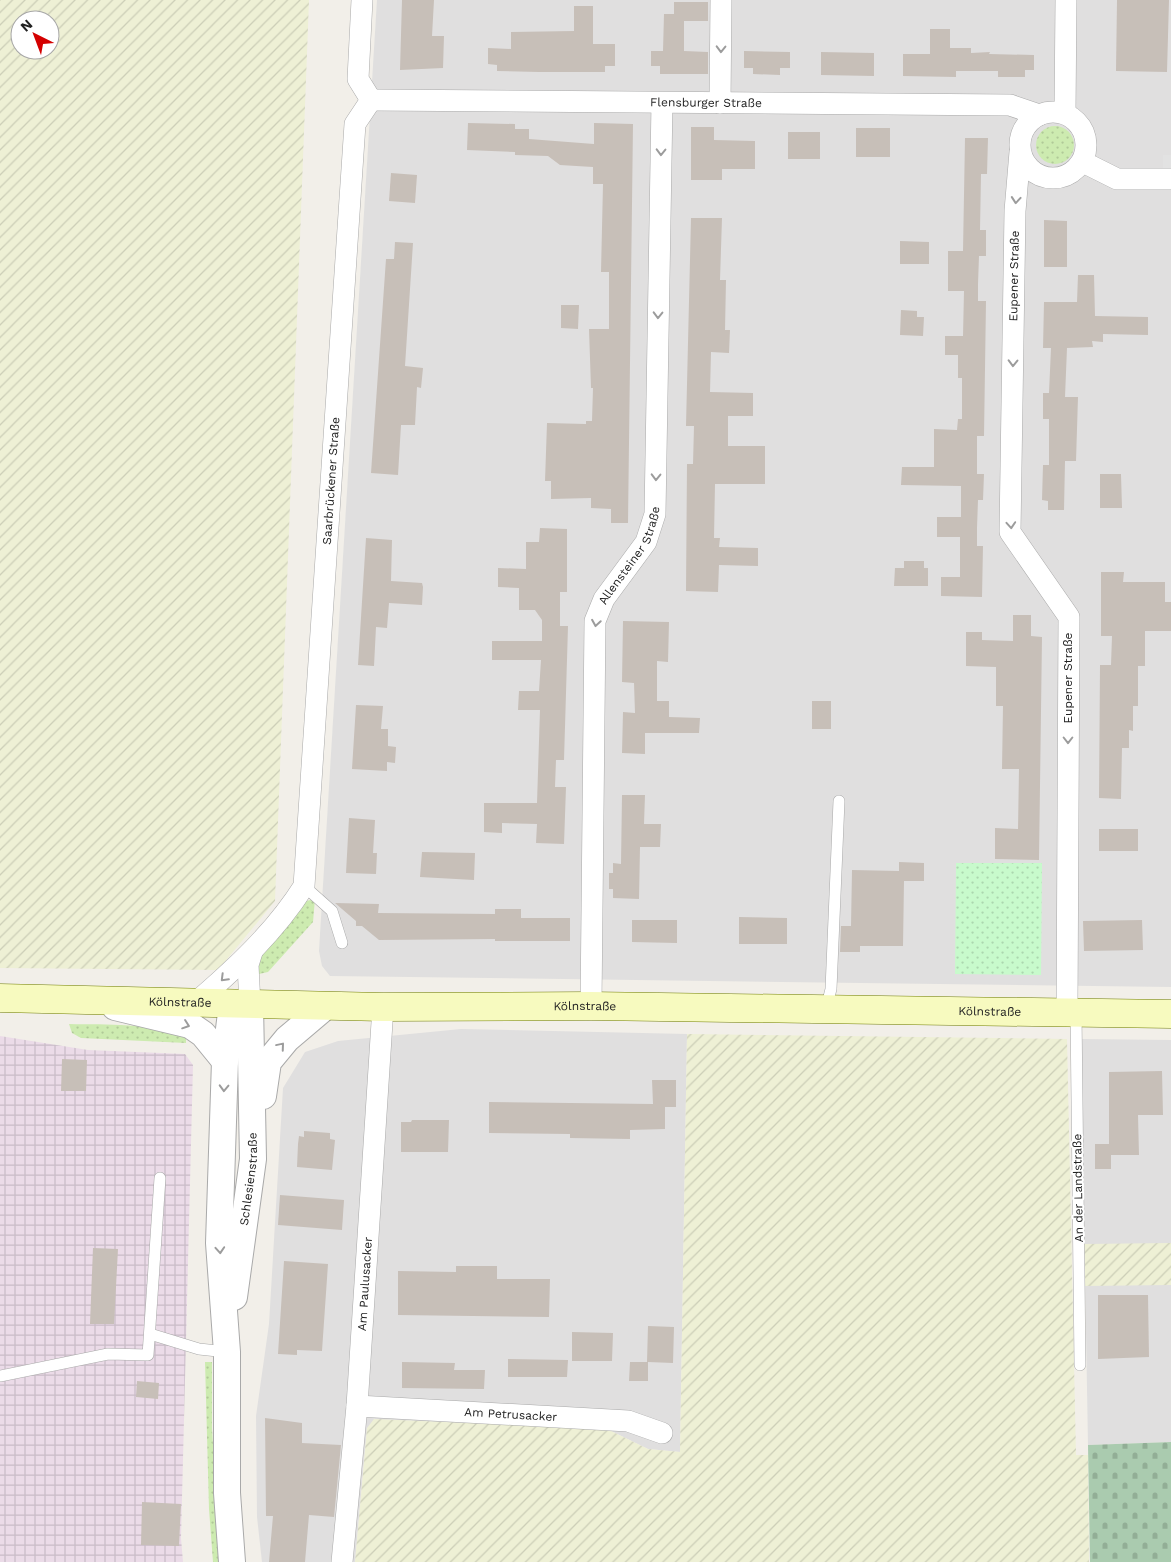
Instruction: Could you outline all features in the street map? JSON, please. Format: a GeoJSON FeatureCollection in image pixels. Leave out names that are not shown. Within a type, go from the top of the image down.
{"type":"FeatureCollection","features":[{"type":"Feature","properties":{"kind":"main road","name":"Kölnstraße"},"geometry":{"type":"LineString","coordinates":[[0,998],[383,1007],[591,1006],[1171,1014]]}},
{"type":"Feature","properties":{"kind":"street"},"geometry":{"type":"LineString","coordinates":[[362,0],[358,79],[371,100]]}},
{"type":"Feature","properties":{"kind":"street"},"geometry":{"type":"LineString","coordinates":[[720,103],[722,0]]}},
{"type":"Feature","properties":{"kind":"street"},"geometry":{"type":"LineString","coordinates":[[1065,113],[1066,0]]}},
{"type":"Feature","properties":{"kind":"street","name":"Flensburger Straße"},"geometry":{"type":"LineString","coordinates":[[371,100],[662,104],[1010,105],[1039,115]]}},
{"type":"Feature","properties":{"kind":"street","name":"Saarbrückener Straße"},"geometry":{"type":"LineString","coordinates":[[304,886],[355,124],[371,100]]}},
{"type":"Feature","properties":{"kind":"street","name":"Allensteiner Straße"},"geometry":{"type":"LineString","coordinates":[[591,1006],[595,621],[604,599],[646,542],[655,514],[662,104]]}},
{"type":"Feature","properties":{"kind":"street"},"geometry":{"type":"LineString","coordinates":[[1052,111],[1065,113],[1075,119],[1083,128],[1087,145],[1083,162],[1072,174],[1056,179],[1040,176],[1027,167],[1020,152],[1021,137],[1027,124],[1039,115],[1052,111]]}},
{"type":"Feature","properties":{"kind":"street","name":"Eupener Straße"},"geometry":{"type":"LineString","coordinates":[[1020,152],[1015,211],[1010,532],[1069,617],[1072,1013]]}},
{"type":"Feature","properties":{"kind":"street"},"geometry":{"type":"LineString","coordinates":[[1083,162],[1105,175],[1117,179],[1171,179]]}},
{"type":"Feature","properties":{"kind":"street"},"geometry":{"type":"LineString","coordinates":[[194,1004],[252,952],[294,902],[304,886]]}},
{"type":"Feature","properties":{"kind":"street"},"geometry":{"type":"LineString","coordinates":[[241,1005],[252,952]]}},
{"type":"Feature","properties":{"kind":"street"},"geometry":{"type":"LineString","coordinates":[[88,1000],[190,1025],[203,1034],[225,1061]]}},
{"type":"Feature","properties":{"kind":"street","name":"Schlesienstraße"},"geometry":{"type":"LineString","coordinates":[[232,1562],[227,1493],[227,1352],[219,1243],[225,1061],[241,1005]]}},
{"type":"Feature","properties":{"kind":"street","name":"Schlesienstraße"},"geometry":{"type":"LineString","coordinates":[[227,1352],[253,1159],[241,1005]]}},
{"type":"Feature","properties":{"kind":"street"},"geometry":{"type":"LineString","coordinates":[[253,1159],[268,1062],[287,1039],[326,1006]]}},
{"type":"Feature","properties":{"kind":"street","name":"Am Paulusacker"},"geometry":{"type":"LineString","coordinates":[[342,1562],[356,1406],[383,1007]]}},
{"type":"Feature","properties":{"kind":"street","name":"Am Petrusacker"},"geometry":{"type":"LineString","coordinates":[[356,1406],[628,1421],[662,1434]]}},
{"type":"Feature","properties":{"kind":"lane"},"geometry":{"type":"LineString","coordinates":[[826,1009],[831,982],[839,801]]}},
{"type":"Feature","properties":{"kind":"lane"},"geometry":{"type":"LineString","coordinates":[[304,886],[332,911],[342,943]]}},
{"type":"Feature","properties":{"kind":"lane","name":"An der Landstraße"},"geometry":{"type":"LineString","coordinates":[[1072,1013],[1080,1364]]}},
{"type":"Feature","properties":{"kind":"lane"},"geometry":{"type":"LineString","coordinates":[[0,1376],[108,1354],[148,1355],[160,1178]]}},
{"type":"Feature","properties":{"kind":"lane"},"geometry":{"type":"LineString","coordinates":[[150,1334],[199,1349],[227,1352]]}},
{"type":"Feature","properties":{"kind":"shaded area"},"geometry":{"type":"Polygon","coordinates":[[[377,0],[1171,0],[1171,987],[330,976],[322,966],[319,951],[377,0]]]}},
{"type":"Feature","properties":{"kind":"shaded area"},"geometry":{"type":"Polygon","coordinates":[[[1163,155],[1171,155],[1171,169],[1163,169],[1163,155]]]}},
{"type":"Feature","properties":{"kind":"shaded area"},"geometry":{"type":"Polygon","coordinates":[[[461,1029],[687,1034],[680,1452],[648,1449],[607,1429],[367,1428],[355,1562],[262,1562],[257,1517],[256,1416],[269,1324],[283,1088],[305,1052],[338,1041],[461,1029]]]}},
{"type":"Feature","properties":{"kind":"shaded area"},"geometry":{"type":"Polygon","coordinates":[[[0,1036],[88,1050],[185,1054],[193,1065],[181,1538],[183,1562],[0,1562],[0,1036]]]}},
{"type":"Feature","properties":{"kind":"shaded area"},"geometry":{"type":"Polygon","coordinates":[[[1081,1039],[1171,1040],[1171,1442],[1088,1445],[1081,1039]]]}},
{"type":"Feature","properties":{"kind":"green space"},"geometry":{"type":"Polygon","coordinates":[[[0,0],[309,0],[275,901],[218,970],[0,968],[0,0]]]}},
{"type":"Feature","properties":{"kind":"green space"},"geometry":{"type":"Polygon","coordinates":[[[1055,126],[1069,131],[1074,145],[1069,159],[1055,164],[1041,159],[1036,145],[1041,131],[1055,126]]]}},
{"type":"Feature","properties":{"kind":"green space"},"geometry":{"type":"Polygon","coordinates":[[[956,863],[1042,863],[1041,975],[955,974],[956,863]]]}},
{"type":"Feature","properties":{"kind":"green space"},"geometry":{"type":"Polygon","coordinates":[[[315,899],[313,922],[268,972],[259,974],[258,960],[306,901],[315,899]]]}},
{"type":"Feature","properties":{"kind":"green space"},"geometry":{"type":"Polygon","coordinates":[[[69,1024],[114,1025],[158,1029],[186,1038],[186,1043],[81,1038],[72,1033],[69,1024]]]}},
{"type":"Feature","properties":{"kind":"green space"},"geometry":{"type":"Polygon","coordinates":[[[687,1034],[1067,1039],[1076,1455],[1088,1455],[1089,1562],[355,1562],[367,1428],[374,1419],[607,1429],[648,1449],[680,1452],[687,1034]]]}},
{"type":"Feature","properties":{"kind":"green space"},"geometry":{"type":"Polygon","coordinates":[[[1171,1243],[1171,1285],[1085,1286],[1084,1244],[1171,1243]]]}},
{"type":"Feature","properties":{"kind":"green space"},"geometry":{"type":"Polygon","coordinates":[[[205,1362],[212,1362],[212,1428],[220,1562],[213,1562],[209,1509],[205,1362]]]}},
{"type":"Feature","properties":{"kind":"green space"},"geometry":{"type":"Polygon","coordinates":[[[1171,1442],[1171,1562],[1090,1562],[1088,1445],[1171,1442]]]}},
{"type":"Feature","properties":{"kind":"building"},"geometry":{"type":"Polygon","coordinates":[[[402,0],[434,0],[432,36],[444,36],[443,68],[400,70],[402,0]]]}},
{"type":"Feature","properties":{"kind":"building"},"geometry":{"type":"Polygon","coordinates":[[[1117,0],[1169,0],[1167,72],[1116,71],[1117,0]]]}},
{"type":"Feature","properties":{"kind":"building"},"geometry":{"type":"Polygon","coordinates":[[[674,2],[708,2],[708,21],[684,21],[684,51],[708,52],[708,74],[660,74],[660,66],[651,66],[651,51],[663,51],[664,14],[674,14],[674,2]]]}},
{"type":"Feature","properties":{"kind":"building"},"geometry":{"type":"Polygon","coordinates":[[[574,6],[593,6],[593,44],[615,44],[615,66],[605,66],[605,72],[539,72],[497,71],[497,65],[488,64],[488,48],[511,49],[511,32],[574,31],[574,6]]]}},
{"type":"Feature","properties":{"kind":"building"},"geometry":{"type":"Polygon","coordinates":[[[930,29],[950,29],[950,48],[971,48],[971,53],[990,52],[989,54],[1034,55],[1034,70],[1025,70],[1025,77],[998,77],[998,71],[956,71],[956,77],[903,76],[903,54],[930,54],[930,29]]]}},
{"type":"Feature","properties":{"kind":"building"},"geometry":{"type":"Polygon","coordinates":[[[744,51],[790,52],[790,68],[780,68],[780,75],[753,74],[753,68],[744,68],[744,51]]]}},
{"type":"Feature","properties":{"kind":"building"},"geometry":{"type":"Polygon","coordinates":[[[821,52],[874,53],[874,76],[821,75],[821,52]]]}},
{"type":"Feature","properties":{"kind":"building"},"geometry":{"type":"Polygon","coordinates":[[[468,123],[515,124],[515,129],[529,129],[529,139],[594,144],[594,123],[633,124],[628,523],[611,523],[611,509],[591,508],[591,498],[551,499],[551,481],[545,481],[547,423],[586,424],[586,421],[592,421],[593,388],[591,388],[589,329],[609,329],[609,272],[601,272],[603,184],[593,184],[593,167],[560,165],[548,156],[515,155],[515,152],[467,150],[468,123]]]}},
{"type":"Feature","properties":{"kind":"building"},"geometry":{"type":"Polygon","coordinates":[[[691,127],[714,127],[714,140],[755,141],[755,169],[722,169],[722,180],[691,180],[691,127]]]}},
{"type":"Feature","properties":{"kind":"building"},"geometry":{"type":"Polygon","coordinates":[[[856,128],[890,128],[890,157],[856,157],[856,128]]]}},
{"type":"Feature","properties":{"kind":"building"},"geometry":{"type":"Polygon","coordinates":[[[788,132],[820,132],[820,159],[788,159],[788,132]]]}},
{"type":"Feature","properties":{"kind":"building"},"geometry":{"type":"Polygon","coordinates":[[[965,138],[988,138],[987,174],[981,174],[980,230],[986,230],[986,256],[979,256],[978,284],[978,301],[986,301],[984,436],[977,436],[977,474],[984,474],[983,500],[978,500],[977,528],[977,546],[983,546],[982,597],[941,596],[941,577],[960,577],[960,537],[937,537],[937,517],[961,517],[961,486],[901,485],[902,467],[934,467],[934,429],[957,430],[958,419],[962,419],[962,378],[958,378],[958,355],[945,355],[945,336],[963,336],[964,291],[948,291],[948,251],[963,251],[965,138]]]}},
{"type":"Feature","properties":{"kind":"building"},"geometry":{"type":"Polygon","coordinates":[[[391,173],[417,175],[415,203],[389,201],[391,173]]]}},
{"type":"Feature","properties":{"kind":"building"},"geometry":{"type":"Polygon","coordinates":[[[691,218],[722,218],[720,280],[726,280],[725,330],[730,330],[729,353],[711,352],[710,392],[753,393],[753,416],[728,416],[728,446],[765,446],[765,484],[715,484],[714,538],[720,538],[719,547],[758,548],[758,566],[719,565],[718,592],[686,591],[687,464],[693,464],[694,426],[686,426],[691,218]]]}},
{"type":"Feature","properties":{"kind":"building"},"geometry":{"type":"Polygon","coordinates":[[[1044,220],[1067,221],[1067,267],[1044,267],[1044,220]]]}},
{"type":"Feature","properties":{"kind":"building"},"geometry":{"type":"Polygon","coordinates":[[[900,241],[929,242],[929,264],[900,264],[900,241]]]}},
{"type":"Feature","properties":{"kind":"building"},"geometry":{"type":"Polygon","coordinates":[[[395,242],[413,243],[405,366],[423,368],[421,388],[417,387],[415,425],[401,425],[398,475],[371,473],[386,259],[394,259],[395,242]]]}},
{"type":"Feature","properties":{"kind":"building"},"geometry":{"type":"Polygon","coordinates":[[[1078,275],[1094,275],[1095,316],[1148,317],[1148,335],[1103,334],[1103,342],[1092,341],[1093,347],[1067,348],[1065,397],[1078,397],[1076,461],[1065,461],[1064,510],[1048,510],[1048,501],[1042,500],[1043,465],[1049,465],[1049,419],[1043,419],[1043,393],[1049,393],[1051,348],[1043,348],[1044,302],[1077,302],[1078,275]]]}},
{"type":"Feature","properties":{"kind":"building"},"geometry":{"type":"Polygon","coordinates":[[[561,305],[579,305],[578,329],[561,328],[561,305]]]}},
{"type":"Feature","properties":{"kind":"building"},"geometry":{"type":"Polygon","coordinates":[[[901,310],[917,311],[917,317],[924,317],[923,336],[900,335],[901,310]]]}},
{"type":"Feature","properties":{"kind":"building"},"geometry":{"type":"Polygon","coordinates":[[[1100,474],[1121,474],[1122,508],[1100,508],[1100,474]]]}},
{"type":"Feature","properties":{"kind":"building"},"geometry":{"type":"Polygon","coordinates":[[[540,528],[567,529],[567,592],[560,592],[560,626],[568,626],[564,760],[556,760],[555,787],[566,787],[564,844],[536,843],[537,824],[502,823],[502,833],[484,832],[484,803],[537,803],[540,710],[518,710],[519,691],[539,691],[541,660],[492,660],[492,641],[542,641],[542,620],[535,610],[519,610],[519,588],[498,587],[498,568],[526,569],[526,542],[539,542],[540,528]]]}},
{"type":"Feature","properties":{"kind":"building"},"geometry":{"type":"Polygon","coordinates":[[[366,538],[392,540],[391,581],[422,583],[423,587],[422,605],[389,603],[387,628],[376,627],[374,666],[358,665],[366,538]]]}},
{"type":"Feature","properties":{"kind":"building"},"geometry":{"type":"Polygon","coordinates":[[[904,561],[924,561],[924,568],[928,568],[928,586],[894,586],[895,568],[904,568],[904,561]]]}},
{"type":"Feature","properties":{"kind":"building"},"geometry":{"type":"Polygon","coordinates":[[[1101,572],[1124,572],[1123,582],[1165,582],[1165,602],[1171,602],[1171,631],[1145,631],[1145,666],[1138,666],[1138,706],[1133,706],[1133,731],[1129,730],[1129,748],[1122,748],[1121,799],[1099,798],[1100,665],[1111,665],[1112,636],[1101,636],[1101,572]]]}},
{"type":"Feature","properties":{"kind":"building"},"geometry":{"type":"Polygon","coordinates":[[[1013,615],[1031,615],[1031,636],[1042,637],[1039,860],[995,859],[995,828],[1018,829],[1019,769],[1002,769],[1003,706],[996,706],[996,667],[966,666],[966,632],[982,632],[982,640],[1013,641],[1013,615]]]}},
{"type":"Feature","properties":{"kind":"building"},"geometry":{"type":"Polygon","coordinates":[[[623,621],[669,622],[668,662],[657,661],[657,701],[669,701],[669,717],[700,718],[699,733],[645,733],[645,754],[622,753],[623,712],[635,713],[634,683],[622,682],[623,621]]]}},
{"type":"Feature","properties":{"kind":"building"},"geometry":{"type":"Polygon","coordinates":[[[812,701],[831,701],[831,729],[812,729],[812,701]]]}},
{"type":"Feature","properties":{"kind":"building"},"geometry":{"type":"Polygon","coordinates":[[[356,705],[383,706],[381,729],[388,729],[388,746],[396,747],[395,763],[387,762],[387,771],[352,769],[356,705]]]}},
{"type":"Feature","properties":{"kind":"building"},"geometry":{"type":"Polygon","coordinates":[[[622,795],[645,795],[644,824],[661,824],[660,847],[640,847],[639,899],[613,898],[613,889],[609,889],[609,873],[613,873],[613,863],[621,864],[622,795]]]}},
{"type":"Feature","properties":{"kind":"building"},"geometry":{"type":"Polygon","coordinates":[[[349,818],[375,820],[373,853],[377,853],[376,874],[346,873],[349,818]]]}},
{"type":"Feature","properties":{"kind":"building"},"geometry":{"type":"Polygon","coordinates":[[[1099,829],[1138,829],[1138,851],[1099,851],[1099,829]]]}},
{"type":"Feature","properties":{"kind":"building"},"geometry":{"type":"Polygon","coordinates":[[[422,852],[475,853],[474,880],[420,877],[422,852]]]}},
{"type":"Feature","properties":{"kind":"building"},"geometry":{"type":"Polygon","coordinates":[[[899,862],[924,863],[924,881],[904,881],[903,946],[860,946],[860,952],[840,952],[841,926],[851,926],[852,870],[899,871],[899,862]]]}},
{"type":"Feature","properties":{"kind":"building"},"geometry":{"type":"Polygon","coordinates":[[[335,903],[379,904],[378,913],[495,914],[495,909],[521,909],[521,918],[570,918],[570,941],[495,941],[495,939],[379,940],[362,926],[356,926],[356,921],[335,903]]]}},
{"type":"Feature","properties":{"kind":"building"},"geometry":{"type":"Polygon","coordinates":[[[739,917],[787,918],[787,944],[739,944],[739,917]]]}},
{"type":"Feature","properties":{"kind":"building"},"geometry":{"type":"Polygon","coordinates":[[[632,920],[677,920],[677,943],[632,942],[632,920]]]}},
{"type":"Feature","properties":{"kind":"building"},"geometry":{"type":"Polygon","coordinates":[[[1142,920],[1143,950],[1084,951],[1083,921],[1142,920]]]}},
{"type":"Feature","properties":{"kind":"building"},"geometry":{"type":"Polygon","coordinates":[[[62,1059],[87,1060],[86,1091],[61,1091],[62,1059]]]}},
{"type":"Feature","properties":{"kind":"building"},"geometry":{"type":"Polygon","coordinates":[[[1162,1071],[1163,1115],[1138,1115],[1139,1155],[1111,1155],[1111,1169],[1095,1169],[1095,1144],[1109,1144],[1109,1072],[1162,1071]]]}},
{"type":"Feature","properties":{"kind":"building"},"geometry":{"type":"Polygon","coordinates":[[[652,1080],[676,1080],[676,1107],[665,1107],[665,1129],[630,1130],[630,1139],[570,1138],[570,1134],[489,1133],[489,1102],[653,1104],[652,1080]]]}},
{"type":"Feature","properties":{"kind":"building"},"geometry":{"type":"Polygon","coordinates":[[[412,1120],[449,1120],[448,1152],[401,1152],[401,1122],[411,1122],[412,1120]]]}},
{"type":"Feature","properties":{"kind":"building"},"geometry":{"type":"Polygon","coordinates":[[[304,1131],[330,1133],[330,1139],[335,1140],[332,1170],[297,1167],[299,1136],[304,1137],[304,1131]]]}},
{"type":"Feature","properties":{"kind":"building"},"geometry":{"type":"Polygon","coordinates":[[[280,1195],[344,1200],[342,1230],[278,1225],[280,1195]]]}},
{"type":"Feature","properties":{"kind":"building"},"geometry":{"type":"Polygon","coordinates":[[[93,1248],[118,1249],[114,1324],[90,1324],[93,1248]]]}},
{"type":"Feature","properties":{"kind":"building"},"geometry":{"type":"Polygon","coordinates":[[[284,1261],[328,1264],[322,1351],[297,1350],[297,1355],[278,1354],[284,1261]]]}},
{"type":"Feature","properties":{"kind":"building"},"geometry":{"type":"Polygon","coordinates":[[[456,1266],[497,1266],[497,1279],[550,1279],[549,1317],[398,1315],[398,1271],[456,1272],[456,1266]]]}},
{"type":"Feature","properties":{"kind":"building"},"geometry":{"type":"Polygon","coordinates":[[[1098,1295],[1148,1295],[1149,1357],[1098,1359],[1098,1295]]]}},
{"type":"Feature","properties":{"kind":"building"},"geometry":{"type":"Polygon","coordinates":[[[648,1326],[674,1327],[673,1363],[648,1362],[648,1381],[629,1381],[630,1362],[647,1362],[648,1326]]]}},
{"type":"Feature","properties":{"kind":"building"},"geometry":{"type":"Polygon","coordinates":[[[572,1332],[613,1333],[612,1361],[572,1361],[572,1332]]]}},
{"type":"Feature","properties":{"kind":"building"},"geometry":{"type":"Polygon","coordinates":[[[508,1359],[568,1360],[567,1377],[508,1377],[508,1359]]]}},
{"type":"Feature","properties":{"kind":"building"},"geometry":{"type":"Polygon","coordinates":[[[402,1362],[455,1363],[454,1370],[485,1370],[484,1389],[402,1388],[402,1362]]]}},
{"type":"Feature","properties":{"kind":"building"},"geometry":{"type":"Polygon","coordinates":[[[137,1381],[159,1383],[158,1399],[136,1397],[137,1381]]]}},
{"type":"Feature","properties":{"kind":"building"},"geometry":{"type":"Polygon","coordinates":[[[265,1418],[302,1423],[302,1443],[341,1445],[334,1517],[309,1515],[305,1562],[269,1562],[273,1516],[266,1516],[265,1418]]]}},
{"type":"Feature","properties":{"kind":"building"},"geometry":{"type":"Polygon","coordinates":[[[142,1502],[181,1504],[179,1546],[141,1545],[142,1502]]]}}]}
